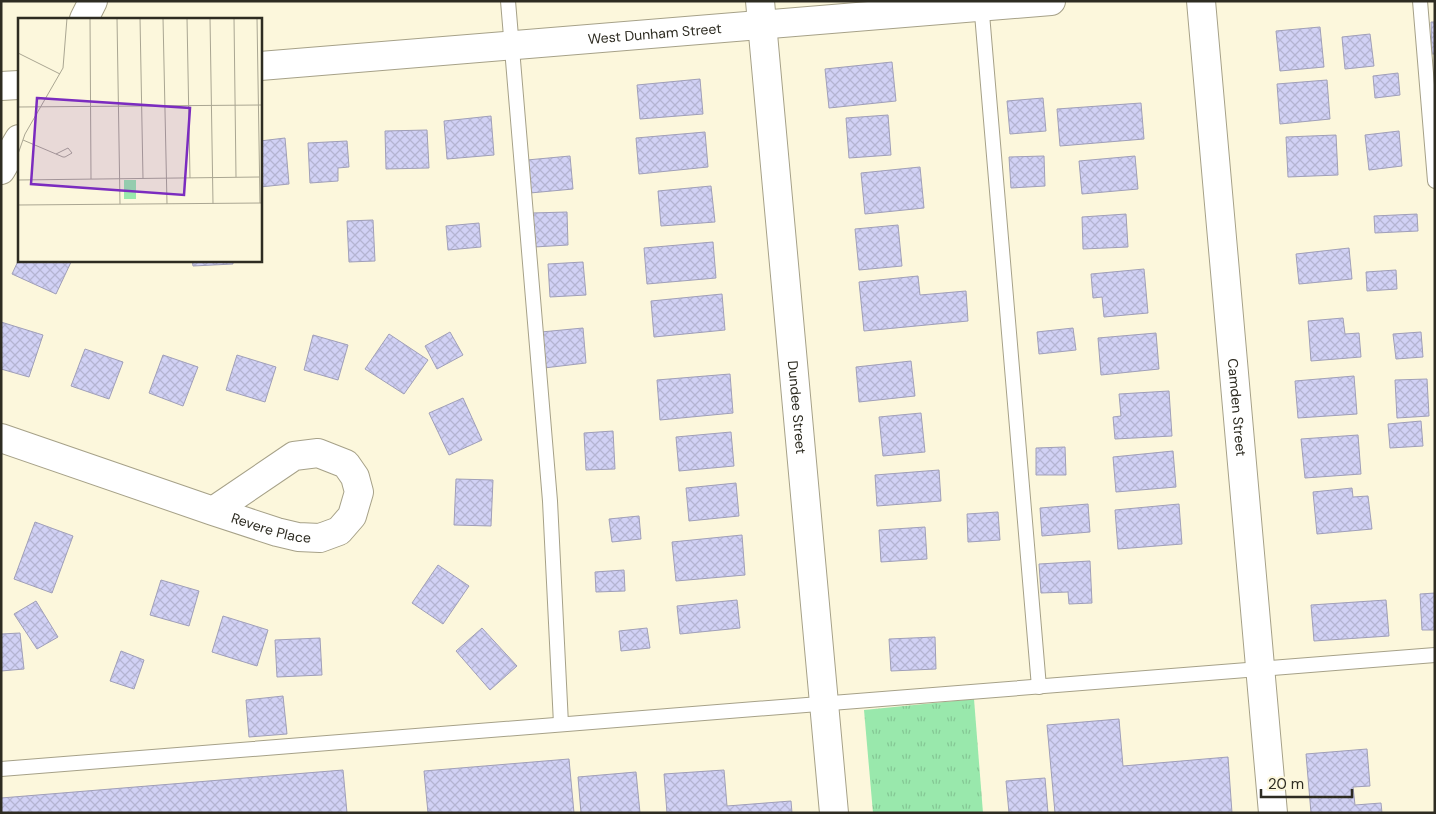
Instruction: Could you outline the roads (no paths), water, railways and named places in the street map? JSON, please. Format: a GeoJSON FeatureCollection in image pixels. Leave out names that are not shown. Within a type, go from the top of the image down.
{"type":"FeatureCollection","features":[{"type":"Feature","properties":{"kind":"street"},"geometry":{"type":"LineString","coordinates":[[84,18],[93,1]]}},
{"type":"Feature","properties":{"kind":"street","name":"West Dunham Street"},"geometry":{"type":"LineString","coordinates":[[261,66],[512,45],[761,13],[1051,1]]}},
{"type":"Feature","properties":{"kind":"street","name":"Camden Street"},"geometry":{"type":"LineString","coordinates":[[1201,1],[1273,813]]}},
{"type":"Feature","properties":{"kind":"street","name":"Dundee Street"},"geometry":{"type":"LineString","coordinates":[[761,13],[834,813]]}},
{"type":"Feature","properties":{"kind":"street"},"geometry":{"type":"LineString","coordinates":[[1,86],[18,85]]}},
{"type":"Feature","properties":{"kind":"street"},"geometry":{"type":"LineString","coordinates":[[1,170],[18,141]]}},
{"type":"Feature","properties":{"kind":"street","name":"Revere Place"},"geometry":{"type":"LineString","coordinates":[[1,438],[213,511],[276,532],[298,537],[320,538],[339,532],[352,516],[360,492],[355,478],[346,464],[318,453],[294,456],[213,511]]}},
{"type":"Feature","properties":{"kind":"lane"},"geometry":{"type":"LineString","coordinates":[[508,1],[550,501],[561,724]]}},
{"type":"Feature","properties":{"kind":"lane"},"geometry":{"type":"LineString","coordinates":[[1420,1],[1435,181]]}},
{"type":"Feature","properties":{"kind":"lane"},"geometry":{"type":"LineString","coordinates":[[981,4],[1039,687]]}},
{"type":"Feature","properties":{"kind":"lane"},"geometry":{"type":"LineString","coordinates":[[1,770],[1435,655]]}}]}
